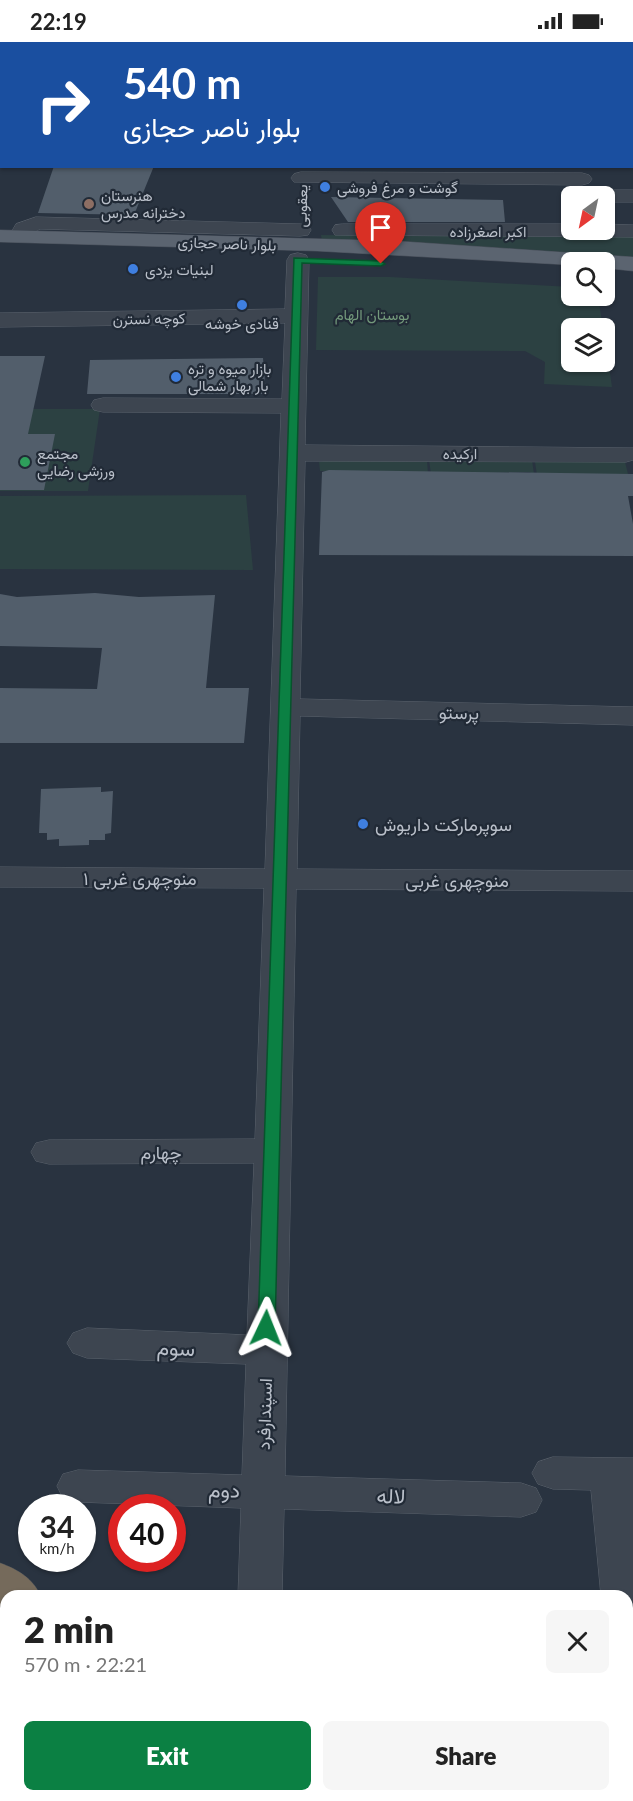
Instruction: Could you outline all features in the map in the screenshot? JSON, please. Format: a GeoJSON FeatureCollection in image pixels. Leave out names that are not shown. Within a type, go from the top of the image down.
{"type":"FeatureCollection","features":[{"type":"Feature","properties":{"kind":"main road","name":"بلوار ناصر حجازی"},"geometry":{"type":"LineString","coordinates":[[10,236],[300,213],[531,256],[633,264]]}},
{"type":"Feature","properties":{"kind":"main road","name":"بلوار ناصر حجازی"},"geometry":{"type":"LineString","coordinates":[[0,251],[300,213],[561,272]]}},
{"type":"Feature","properties":{"kind":"main road"},"geometry":{"type":"LineString","coordinates":[[615,278],[633,279]]}},
{"type":"Feature","properties":{"kind":"street"},"geometry":{"type":"LineString","coordinates":[[300,213],[584,184],[633,196]]}},
{"type":"Feature","properties":{"kind":"street","name":"اسپندارفرد"},"geometry":{"type":"LineString","coordinates":[[260,1590],[261,1490],[300,213]]}},
{"type":"Feature","properties":{"kind":"street","name":"اکبر اصغرزاده"},"geometry":{"type":"LineString","coordinates":[[343,230],[561,230]]}},
{"type":"Feature","properties":{"kind":"street","name":"اکبر اصغرزاده"},"geometry":{"type":"LineString","coordinates":[[615,231],[633,231]]}},
{"type":"Feature","properties":{"kind":"street","name":"کوچه نسترن"},"geometry":{"type":"LineString","coordinates":[[0,320],[297,316]]}},
{"type":"Feature","properties":{"kind":"street"},"geometry":{"type":"LineString","coordinates":[[103,405],[294,406]]}},
{"type":"Feature","properties":{"kind":"street","name":"ارکیده"},"geometry":{"type":"LineString","coordinates":[[293,453],[626,454]]}},
{"type":"Feature","properties":{"kind":"street","name":"پرستو"},"geometry":{"type":"LineString","coordinates":[[285,707],[633,716]]}},
{"type":"Feature","properties":{"kind":"street","name":"منوچهری غربی ۱"},"geometry":{"type":"LineString","coordinates":[[0,877],[280,879]]}},
{"type":"Feature","properties":{"kind":"street","name":"منوچهری غربی"},"geometry":{"type":"LineString","coordinates":[[280,879],[633,881]]}},
{"type":"Feature","properties":{"kind":"street","name":"چهارم"},"geometry":{"type":"LineString","coordinates":[[50,1152],[272,1151]]}},
{"type":"Feature","properties":{"kind":"street","name":"سوم"},"geometry":{"type":"LineString","coordinates":[[87,1343],[266,1350]]}},
{"type":"Feature","properties":{"kind":"street"},"geometry":{"type":"LineString","coordinates":[[553,1473],[621,1474],[623,1590]]}},
{"type":"Feature","properties":{"kind":"street","name":"دوم"},"geometry":{"type":"LineString","coordinates":[[78,1486],[261,1490]]}},
{"type":"Feature","properties":{"kind":"street","name":"لاله"},"geometry":{"type":"LineString","coordinates":[[261,1490],[521,1500]]}},
{"type":"Feature","properties":{"kind":"green space"},"geometry":{"type":"Polygon","coordinates":[[[321,235],[561,237],[561,240],[615,240],[615,237],[633,237],[633,259],[615,258],[615,252],[561,252],[561,255],[322,241],[321,235]]]}},
{"type":"Feature","properties":{"kind":"green space","name":"بوستان الهام"},"geometry":{"type":"Polygon","coordinates":[[[318,277],[390,277],[561,286],[561,306],[600,306],[601,318],[561,318],[561,372],[610,372],[612,387],[544,384],[545,362],[525,351],[316,350],[318,277]]]}},
{"type":"Feature","properties":{"kind":"green space"},"geometry":{"type":"Polygon","coordinates":[[[0,409],[100,409],[88,491],[0,491],[0,409]]]}},
{"type":"Feature","properties":{"kind":"green space"},"geometry":{"type":"Polygon","coordinates":[[[328,460],[427,460],[428,474],[422,472],[320,471],[319,462],[328,460]]]}},
{"type":"Feature","properties":{"kind":"green space"},"geometry":{"type":"Polygon","coordinates":[[[429,460],[532,460],[534,474],[529,472],[431,474],[429,460]]]}},
{"type":"Feature","properties":{"kind":"green space"},"geometry":{"type":"Polygon","coordinates":[[[535,462],[625,462],[628,474],[537,475],[535,462]]]}},
{"type":"Feature","properties":{"kind":"green space"},"geometry":{"type":"Polygon","coordinates":[[[246,495],[253,570],[0,569],[0,496],[246,495]]]}},
{"type":"Feature","properties":{"kind":"building"},"geometry":{"type":"Polygon","coordinates":[[[53,168],[153,168],[134,215],[38,213],[53,168]]]}},
{"type":"Feature","properties":{"kind":"building"},"geometry":{"type":"Polygon","coordinates":[[[331,197],[503,200],[505,222],[348,222],[331,197]]]}},
{"type":"Feature","properties":{"kind":"building"},"geometry":{"type":"Polygon","coordinates":[[[0,356],[45,356],[28,434],[55,434],[44,490],[0,490],[0,356]]]}},
{"type":"Feature","properties":{"kind":"building","name":"بازار میوه و تره بار بهار شمالی"},"geometry":{"type":"Polygon","coordinates":[[[263,358],[266,394],[87,394],[90,360],[263,358]]]}},
{"type":"Feature","properties":{"kind":"building"},"geometry":{"type":"Polygon","coordinates":[[[329,470],[633,474],[633,496],[628,496],[633,524],[633,556],[319,555],[322,472],[329,470]]]}},
{"type":"Feature","properties":{"kind":"building"},"geometry":{"type":"Polygon","coordinates":[[[95,593],[139,597],[215,595],[206,688],[249,688],[244,743],[0,743],[0,688],[97,689],[102,648],[0,646],[0,594],[17,597],[95,593]]]}},
{"type":"Feature","properties":{"kind":"building"},"geometry":{"type":"Polygon","coordinates":[[[101,787],[101,792],[113,791],[111,833],[105,834],[105,840],[89,840],[89,845],[59,846],[59,839],[47,840],[47,833],[39,833],[41,789],[101,787]]]}},
{"type":"Feature","properties":{"kind":"place","name":"گوشت و مرغ فروشی"},"geometry":{"type":"Point","coordinates":[325,187]}},
{"type":"Feature","properties":{"kind":"place","name":"هنرستان دخترانه مدرس"},"geometry":{"type":"Point","coordinates":[89,204]}},
{"type":"Feature","properties":{"kind":"place","name":"لبنیات یزدی"},"geometry":{"type":"Point","coordinates":[133,269]}},
{"type":"Feature","properties":{"kind":"place","name":"قنادی خوشه"},"geometry":{"type":"Point","coordinates":[242,305]}},
{"type":"Feature","properties":{"kind":"place","name":"بازار میوه و تره بار بهار شمالی"},"geometry":{"type":"Point","coordinates":[176,377]}},
{"type":"Feature","properties":{"kind":"place","name":"مجتمع ورزشی رضایی"},"geometry":{"type":"Point","coordinates":[25,462]}},
{"type":"Feature","properties":{"kind":"place","name":"سوپرمارکت داریوش"},"geometry":{"type":"Point","coordinates":[363,824]}},
{"type":"Feature","properties":{"kind":"route"},"geometry":{"type":"LineString","coordinates":[[266,1328],[298,260],[381,264]]}}]}
